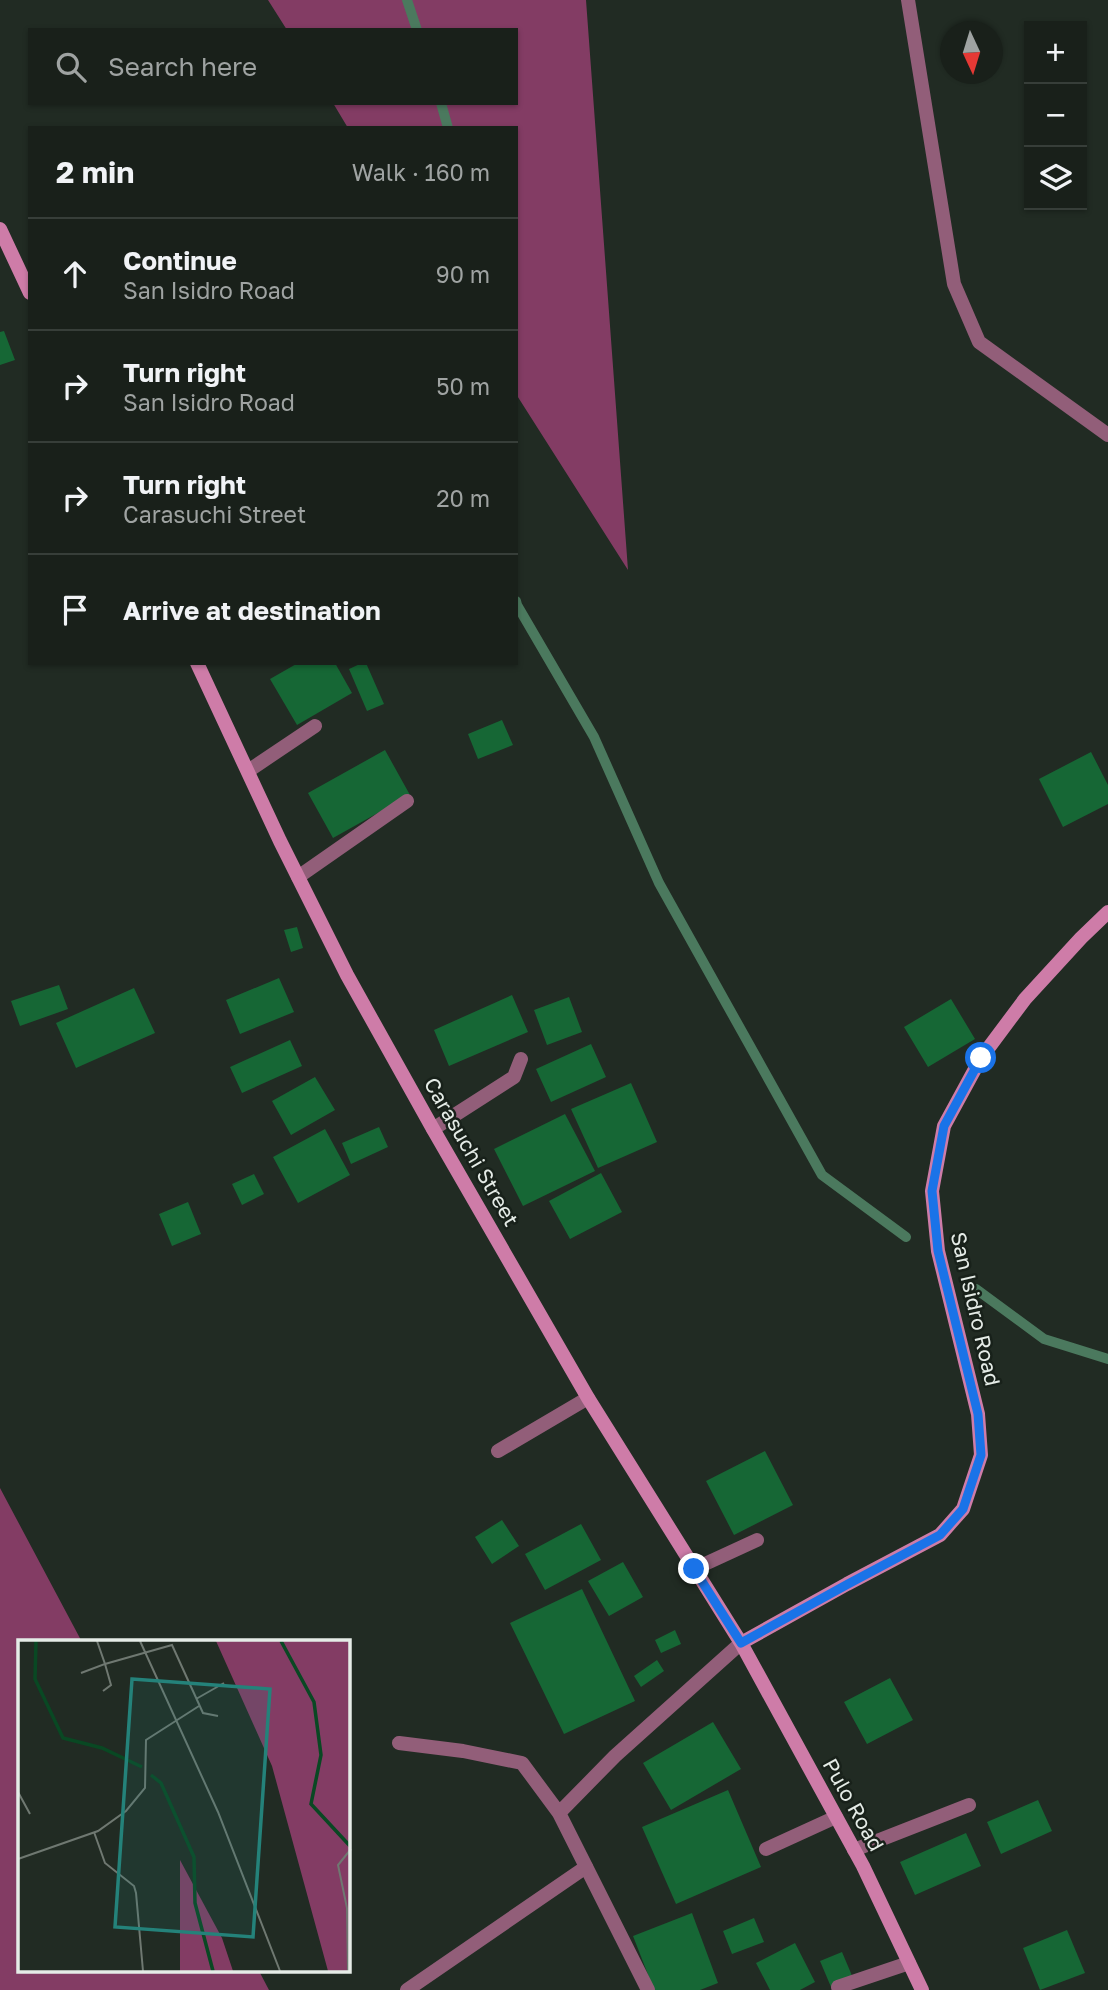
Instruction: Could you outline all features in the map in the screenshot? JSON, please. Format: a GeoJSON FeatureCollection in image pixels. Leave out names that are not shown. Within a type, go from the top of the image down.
{"type":"FeatureCollection","features":[{"type":"Feature","properties":{"kind":"street"},"geometry":{"type":"LineString","coordinates":[[908,0],[954,284],[979,342],[1108,435]]}},
{"type":"Feature","properties":{"kind":"street"},"geometry":{"type":"LineString","coordinates":[[0,229],[28,289]]}},
{"type":"Feature","properties":{"kind":"street","name":"Carasuchi Street"},"geometry":{"type":"LineString","coordinates":[[198,665],[347,975],[588,1398],[741,1643]]}},
{"type":"Feature","properties":{"kind":"street"},"geometry":{"type":"LineString","coordinates":[[248,771],[315,726]]}},
{"type":"Feature","properties":{"kind":"street"},"geometry":{"type":"LineString","coordinates":[[298,877],[407,801]]}},
{"type":"Feature","properties":{"kind":"street","name":"San Isidro Road"},"geometry":{"type":"LineString","coordinates":[[741,1643],[940,1535],[963,1509],[981,1455],[978,1414],[938,1251],[932,1191],[944,1126],[981,1058],[1025,999],[1108,912]]}},
{"type":"Feature","properties":{"kind":"street"},"geometry":{"type":"LineString","coordinates":[[433,1129],[514,1077],[521,1059]]}},
{"type":"Feature","properties":{"kind":"street"},"geometry":{"type":"LineString","coordinates":[[498,1451],[588,1398]]}},
{"type":"Feature","properties":{"kind":"street"},"geometry":{"type":"LineString","coordinates":[[694,1569],[757,1540]]}},
{"type":"Feature","properties":{"kind":"street"},"geometry":{"type":"LineString","coordinates":[[559,1813],[615,1756],[741,1643]]}},
{"type":"Feature","properties":{"kind":"street","name":"Pulo Road"},"geometry":{"type":"LineString","coordinates":[[741,1643],[854,1850],[922,1990]]}},
{"type":"Feature","properties":{"kind":"street"},"geometry":{"type":"LineString","coordinates":[[399,1743],[463,1751],[522,1763],[559,1813],[648,1990]]}},
{"type":"Feature","properties":{"kind":"street"},"geometry":{"type":"LineString","coordinates":[[854,1850],[970,1805]]}},
{"type":"Feature","properties":{"kind":"street"},"geometry":{"type":"LineString","coordinates":[[766,1849],[836,1817]]}},
{"type":"Feature","properties":{"kind":"street"},"geometry":{"type":"LineString","coordinates":[[407,1990],[586,1867]]}},
{"type":"Feature","properties":{"kind":"street"},"geometry":{"type":"LineString","coordinates":[[838,1987],[909,1963]]}},
{"type":"Feature","properties":{"kind":"shaded area"},"geometry":{"type":"Polygon","coordinates":[[[268,0],[586,0],[628,570],[518,397],[518,126],[347,126],[334,105],[518,105],[518,28],[286,28],[268,0]]]}},
{"type":"Feature","properties":{"kind":"shaded area"},"geometry":{"type":"Polygon","coordinates":[[[0,1488],[81,1640],[18,1640],[18,1972],[260,1972],[269,1990],[0,1990],[0,1488]]]}},
{"type":"Feature","properties":{"kind":"building"},"geometry":{"type":"Polygon","coordinates":[[[4,331],[15,360],[0,365],[0,332],[4,331]]]}},
{"type":"Feature","properties":{"kind":"building"},"geometry":{"type":"Polygon","coordinates":[[[294,665],[336,665],[352,693],[297,725],[270,679],[294,665]]]}},
{"type":"Feature","properties":{"kind":"building"},"geometry":{"type":"Polygon","coordinates":[[[367,665],[384,704],[367,711],[349,669],[367,665]]]}},
{"type":"Feature","properties":{"kind":"building"},"geometry":{"type":"Polygon","coordinates":[[[502,720],[513,745],[478,759],[468,734],[502,720]]]}},
{"type":"Feature","properties":{"kind":"building"},"geometry":{"type":"Polygon","coordinates":[[[385,750],[410,795],[333,838],[308,793],[385,750]]]}},
{"type":"Feature","properties":{"kind":"building"},"geometry":{"type":"Polygon","coordinates":[[[1091,752],[1108,785],[1108,804],[1063,827],[1039,779],[1091,752]]]}},
{"type":"Feature","properties":{"kind":"building"},"geometry":{"type":"Polygon","coordinates":[[[297,927],[303,948],[291,952],[284,930],[297,927]]]}},
{"type":"Feature","properties":{"kind":"building"},"geometry":{"type":"Polygon","coordinates":[[[279,978],[294,1012],[240,1034],[226,1000],[279,978]]]}},
{"type":"Feature","properties":{"kind":"building"},"geometry":{"type":"Polygon","coordinates":[[[59,985],[68,1009],[20,1026],[11,1001],[59,985]]]}},
{"type":"Feature","properties":{"kind":"building"},"geometry":{"type":"Polygon","coordinates":[[[134,988],[155,1033],[76,1068],[56,1023],[134,988]]]}},
{"type":"Feature","properties":{"kind":"building"},"geometry":{"type":"Polygon","coordinates":[[[512,995],[528,1032],[449,1066],[434,1030],[512,995]]]}},
{"type":"Feature","properties":{"kind":"building"},"geometry":{"type":"Polygon","coordinates":[[[569,997],[582,1032],[547,1045],[534,1010],[569,997]]]}},
{"type":"Feature","properties":{"kind":"building"},"geometry":{"type":"Polygon","coordinates":[[[951,999],[975,1039],[928,1067],[904,1027],[951,999]]]}},
{"type":"Feature","properties":{"kind":"building"},"geometry":{"type":"Polygon","coordinates":[[[290,1040],[302,1066],[242,1093],[230,1067],[290,1040]]]}},
{"type":"Feature","properties":{"kind":"building"},"geometry":{"type":"Polygon","coordinates":[[[591,1044],[606,1077],[551,1102],[536,1069],[591,1044]]]}},
{"type":"Feature","properties":{"kind":"building"},"geometry":{"type":"Polygon","coordinates":[[[315,1077],[335,1110],[291,1135],[272,1101],[315,1077]]]}},
{"type":"Feature","properties":{"kind":"building"},"geometry":{"type":"Polygon","coordinates":[[[631,1083],[657,1142],[598,1168],[571,1109],[631,1083]]]}},
{"type":"Feature","properties":{"kind":"building"},"geometry":{"type":"Polygon","coordinates":[[[565,1114],[595,1171],[523,1206],[494,1149],[565,1114]]]}},
{"type":"Feature","properties":{"kind":"building"},"geometry":{"type":"Polygon","coordinates":[[[379,1127],[388,1147],[351,1164],[342,1143],[379,1127]]]}},
{"type":"Feature","properties":{"kind":"building"},"geometry":{"type":"Polygon","coordinates":[[[325,1129],[350,1175],[298,1203],[273,1157],[325,1129]]]}},
{"type":"Feature","properties":{"kind":"building"},"geometry":{"type":"Polygon","coordinates":[[[601,1173],[622,1212],[570,1239],[549,1201],[601,1173]]]}},
{"type":"Feature","properties":{"kind":"building"},"geometry":{"type":"Polygon","coordinates":[[[254,1174],[264,1194],[242,1205],[232,1184],[254,1174]]]}},
{"type":"Feature","properties":{"kind":"building"},"geometry":{"type":"Polygon","coordinates":[[[188,1202],[201,1234],[172,1246],[159,1214],[188,1202]]]}},
{"type":"Feature","properties":{"kind":"building"},"geometry":{"type":"Polygon","coordinates":[[[765,1451],[793,1505],[734,1535],[706,1481],[765,1451]]]}},
{"type":"Feature","properties":{"kind":"building"},"geometry":{"type":"Polygon","coordinates":[[[502,1520],[519,1546],[492,1564],[475,1537],[502,1520]]]}},
{"type":"Feature","properties":{"kind":"building"},"geometry":{"type":"Polygon","coordinates":[[[581,1524],[601,1560],[545,1590],[525,1554],[581,1524]]]}},
{"type":"Feature","properties":{"kind":"building"},"geometry":{"type":"Polygon","coordinates":[[[623,1562],[643,1597],[609,1616],[588,1581],[623,1562]]]}},
{"type":"Feature","properties":{"kind":"building"},"geometry":{"type":"Polygon","coordinates":[[[582,1589],[635,1701],[564,1734],[510,1623],[582,1589]]]}},
{"type":"Feature","properties":{"kind":"building"},"geometry":{"type":"Polygon","coordinates":[[[675,1630],[681,1644],[661,1653],[655,1640],[675,1630]]]}},
{"type":"Feature","properties":{"kind":"building"},"geometry":{"type":"Polygon","coordinates":[[[657,1660],[664,1671],[641,1687],[634,1676],[657,1660]]]}},
{"type":"Feature","properties":{"kind":"building"},"geometry":{"type":"Polygon","coordinates":[[[890,1678],[913,1720],[867,1744],[844,1702],[890,1678]]]}},
{"type":"Feature","properties":{"kind":"building"},"geometry":{"type":"Polygon","coordinates":[[[713,1722],[741,1769],[671,1810],[643,1763],[713,1722]]]}},
{"type":"Feature","properties":{"kind":"building"},"geometry":{"type":"Polygon","coordinates":[[[728,1790],[761,1867],[676,1904],[642,1827],[728,1790]]]}},
{"type":"Feature","properties":{"kind":"building"},"geometry":{"type":"Polygon","coordinates":[[[1038,1800],[1052,1831],[1001,1854],[987,1822],[1038,1800]]]}},
{"type":"Feature","properties":{"kind":"building"},"geometry":{"type":"Polygon","coordinates":[[[966,1833],[981,1866],[915,1895],[900,1862],[966,1833]]]}},
{"type":"Feature","properties":{"kind":"building"},"geometry":{"type":"Polygon","coordinates":[[[692,1913],[718,1983],[700,1990],[654,1990],[633,1936],[692,1913]]]}},
{"type":"Feature","properties":{"kind":"building"},"geometry":{"type":"Polygon","coordinates":[[[754,1918],[764,1942],[732,1954],[723,1931],[754,1918]]]}},
{"type":"Feature","properties":{"kind":"building"},"geometry":{"type":"Polygon","coordinates":[[[1067,1930],[1085,1973],[1040,1990],[1023,1948],[1067,1930]]]}},
{"type":"Feature","properties":{"kind":"building"},"geometry":{"type":"Polygon","coordinates":[[[795,1943],[815,1982],[800,1990],[770,1990],[756,1963],[795,1943]]]}},
{"type":"Feature","properties":{"kind":"building"},"geometry":{"type":"Polygon","coordinates":[[[842,1952],[853,1978],[831,1987],[820,1961],[842,1952]]]}},
{"type":"Feature","properties":{"kind":"waterway"},"geometry":{"type":"LineString","coordinates":[[407,0],[416,28]]}},
{"type":"Feature","properties":{"kind":"waterway"},"geometry":{"type":"LineString","coordinates":[[442,105],[447,126]]}},
{"type":"Feature","properties":{"kind":"waterway"},"geometry":{"type":"LineString","coordinates":[[518,607],[594,737],[659,883],[822,1175],[906,1237]]}},
{"type":"Feature","properties":{"kind":"waterway"},"geometry":{"type":"LineString","coordinates":[[976,1289],[1044,1339],[1108,1359]]}},
{"type":"Feature","properties":{"kind":"route"},"geometry":{"type":"LineString","coordinates":[[694,1569],[741,1643],[940,1535],[963,1509],[981,1455],[978,1414],[938,1251],[932,1191],[944,1126],[981,1058]]}}]}
